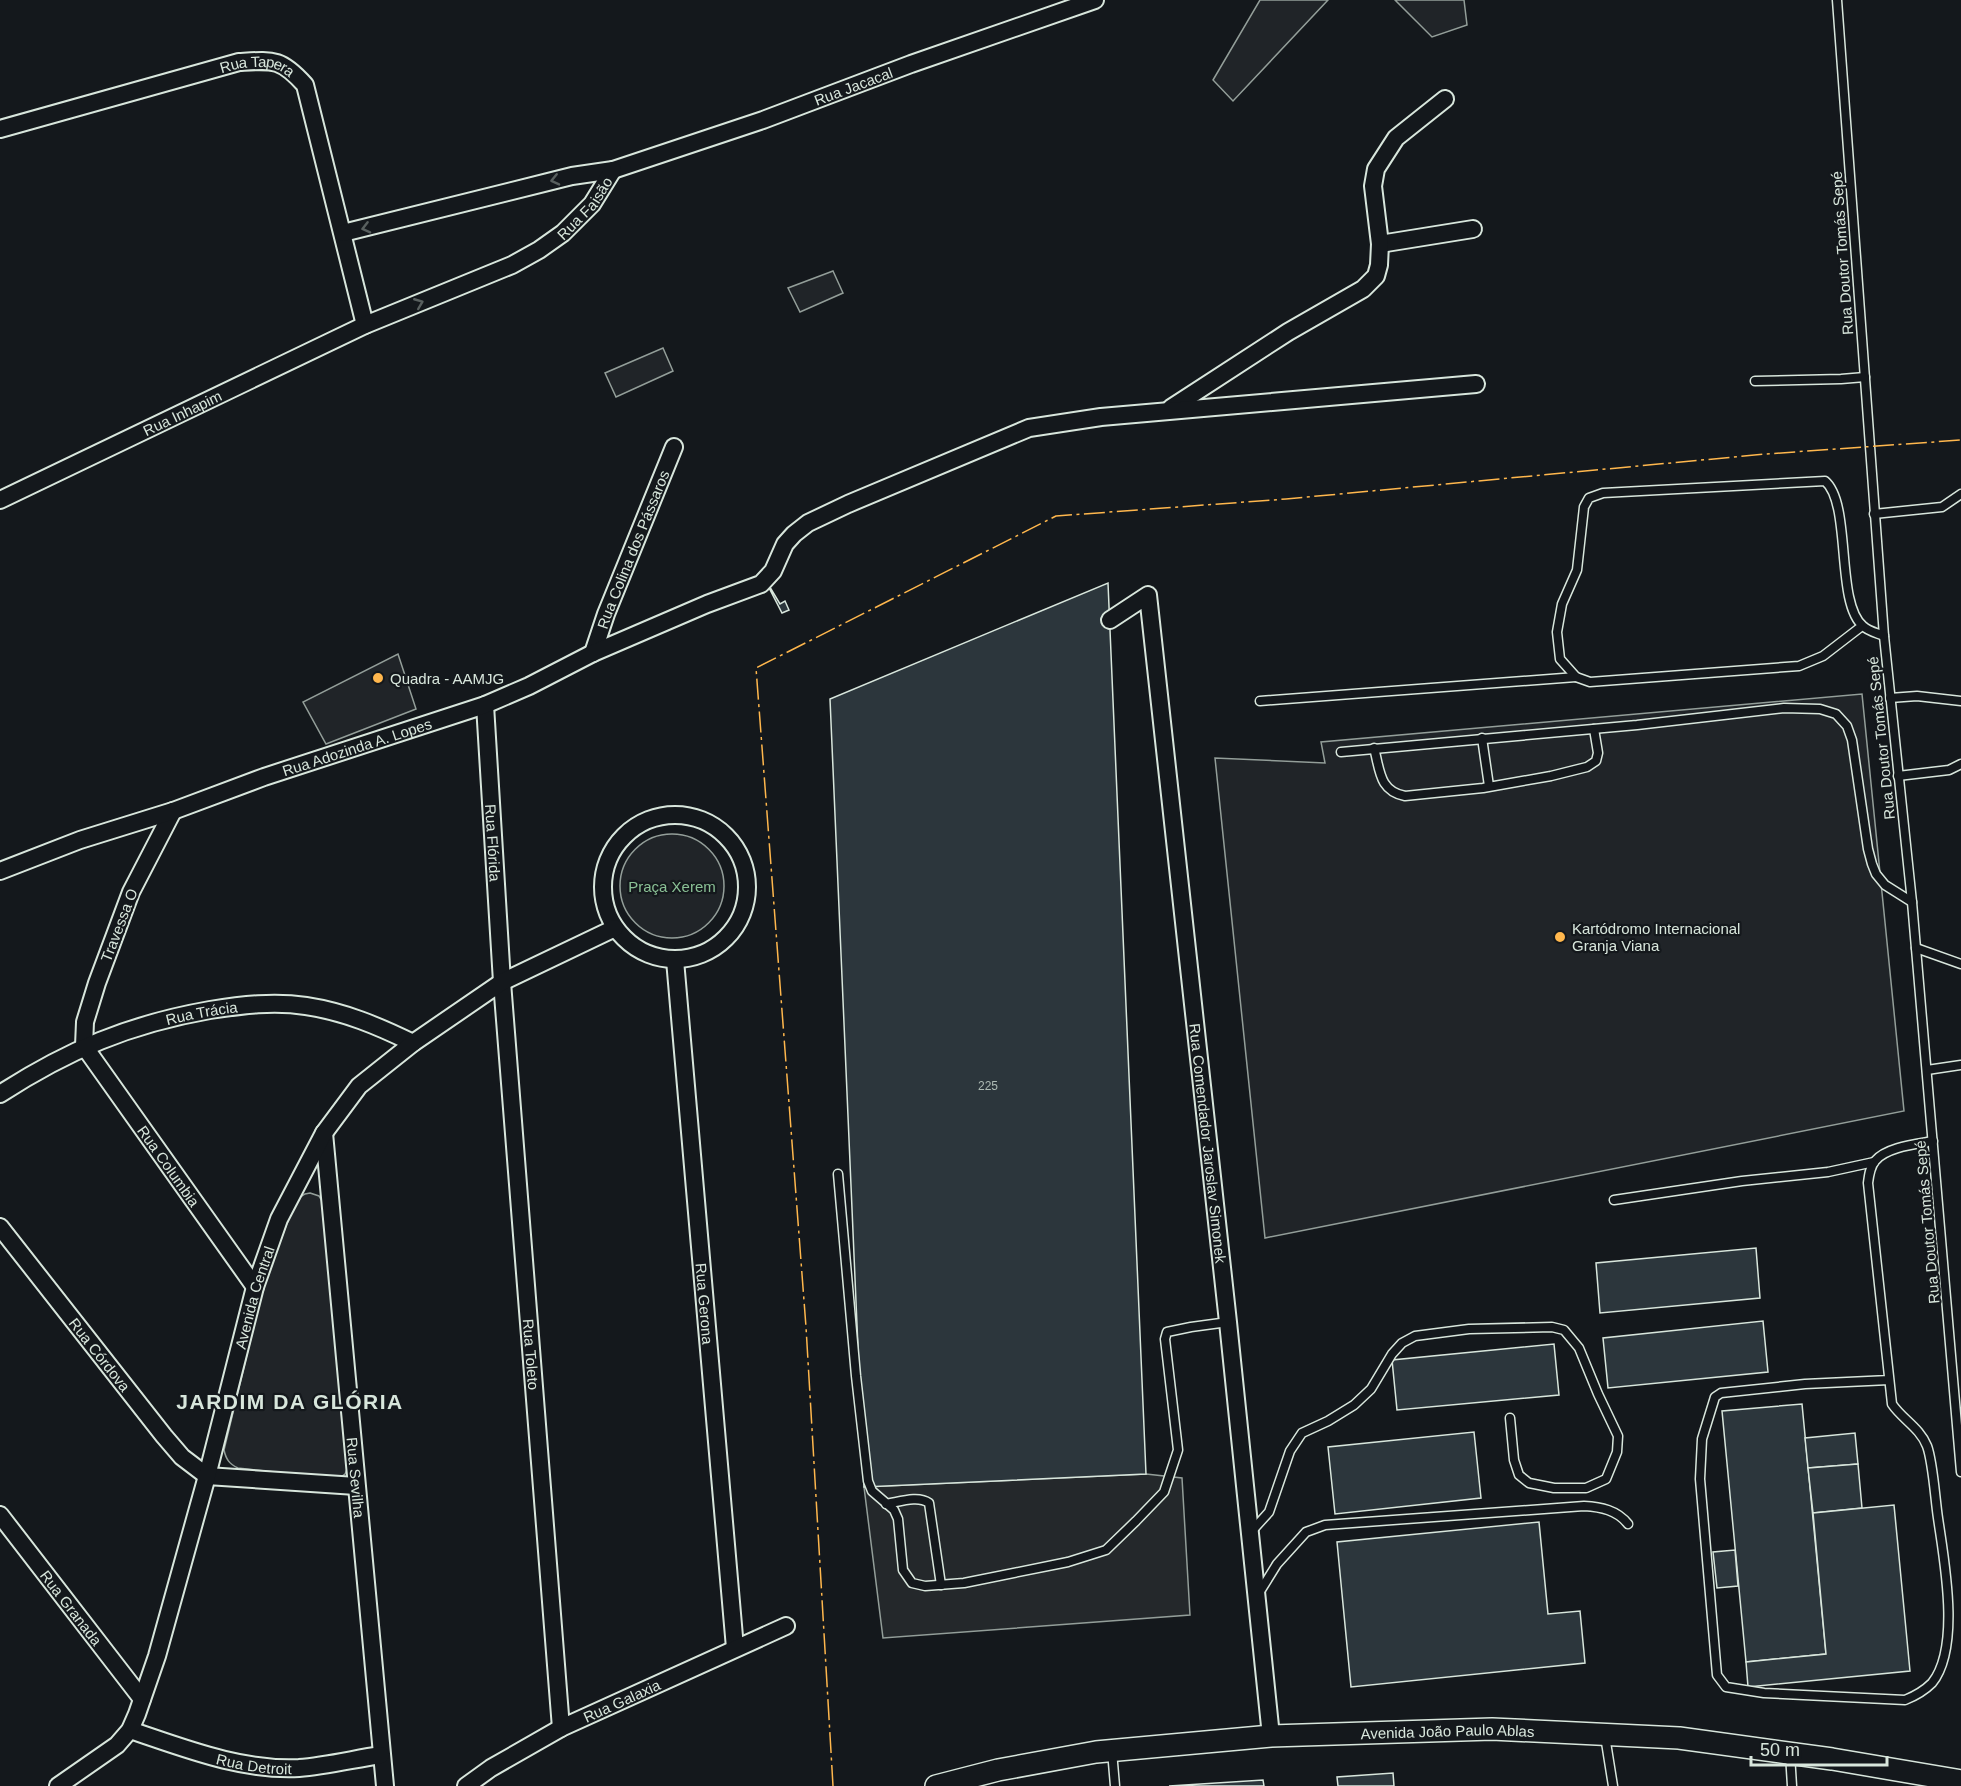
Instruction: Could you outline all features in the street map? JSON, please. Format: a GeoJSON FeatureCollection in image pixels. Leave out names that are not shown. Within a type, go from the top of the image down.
{"type":"FeatureCollection","features":[{"type":"Feature","properties":{"kind":"street","name":"Rua Jacacal"},"geometry":{"type":"LineString","coordinates":[[613,170],[763,120],[911,64],[1095,0]]}},
{"type":"Feature","properties":{"kind":"street","name":"Rua Tapera"},"geometry":{"type":"LineString","coordinates":[[0,129],[239,62],[270,60],[291,69],[305,85],[365,325]]}},
{"type":"Feature","properties":{"kind":"street"},"geometry":{"type":"LineString","coordinates":[[1168,410],[1288,332],[1363,289],[1376,276],[1380,244],[1373,186],[1376,169],[1396,138],[1445,99]]}},
{"type":"Feature","properties":{"kind":"street","name":"Rua Faisão"},"geometry":{"type":"LineString","coordinates":[[343,234],[556,180],[613,170]]}},
{"type":"Feature","properties":{"kind":"street","name":"Rua Faisão"},"geometry":{"type":"LineString","coordinates":[[365,325],[512,265],[538,250],[563,233],[592,204],[613,170]]}},
{"type":"Feature","properties":{"kind":"street"},"geometry":{"type":"LineString","coordinates":[[1380,244],[1473,229]]}},
{"type":"Feature","properties":{"kind":"street","name":"Rua Inhapim"},"geometry":{"type":"LineString","coordinates":[[0,500],[365,325]]}},
{"type":"Feature","properties":{"kind":"street","name":"Rua Adozinda A. Lopes"},"geometry":{"type":"LineString","coordinates":[[0,872],[80,840],[173,811],[264,777],[485,705],[529,686],[593,653],[707,604],[761,584],[773,571],[785,544],[808,524],[858,499],[1029,428],[1168,410],[1476,384]]}},
{"type":"Feature","properties":{"kind":"street","name":"Rua Colina dos Pássaros"},"geometry":{"type":"LineString","coordinates":[[593,653],[606,615],[674,447]]}},
{"type":"Feature","properties":{"kind":"street","name":"Rua Comendador Jaroslav Simonek"},"geometry":{"type":"LineString","coordinates":[[1110,620],[1148,595],[1271,1736]]}},
{"type":"Feature","properties":{"kind":"street","name":"Rua Flórida"},"geometry":{"type":"LineString","coordinates":[[485,705],[502,982]]}},
{"type":"Feature","properties":{"kind":"street","name":"Travessa O"},"geometry":{"type":"LineString","coordinates":[[84,1046],[86,1022],[131,892],[173,811]]}},
{"type":"Feature","properties":{"kind":"street"},"geometry":{"type":"LineString","coordinates":[[662,815],[685,815],[708,823],[727,837],[740,857],[747,880],[745,904],[735,926],[720,944],[699,956],[675,960],[652,956],[641,951],[631,945],[615,928],[605,906],[602,882],[608,859],[620,838],[639,824],[662,815]]}},
{"type":"Feature","properties":{"kind":"street","name":"Avenida Central"},"geometry":{"type":"LineString","coordinates":[[58,1786],[117,1744],[130,1730],[157,1656],[207,1476],[255,1287],[279,1219],[324,1133],[359,1086],[413,1043],[502,982],[615,928]]}},
{"type":"Feature","properties":{"kind":"street","name":"Rua Gerona"},"geometry":{"type":"LineString","coordinates":[[675,960],[735,1648]]}},
{"type":"Feature","properties":{"kind":"street","name":"Rua Toleto"},"geometry":{"type":"LineString","coordinates":[[502,982],[561,1728]]}},
{"type":"Feature","properties":{"kind":"street","name":"Rua Trácia"},"geometry":{"type":"LineString","coordinates":[[0,1094],[84,1046],[114,1034],[182,1015],[244,1004],[305,1005],[341,1013],[367,1021],[413,1043]]}},
{"type":"Feature","properties":{"kind":"street","name":"Rua Columbia"},"geometry":{"type":"LineString","coordinates":[[84,1046],[255,1287]]}},
{"type":"Feature","properties":{"kind":"street","name":"Rua Sevilha"},"geometry":{"type":"LineString","coordinates":[[324,1133],[385,1786]]}},
{"type":"Feature","properties":{"kind":"street","name":"Rua Córdova"},"geometry":{"type":"LineString","coordinates":[[0,1227],[164,1436],[182,1457],[207,1476]]}},
{"type":"Feature","properties":{"kind":"street"},"geometry":{"type":"LineString","coordinates":[[207,1476],[356,1486]]}},
{"type":"Feature","properties":{"kind":"street","name":"Rua Granada"},"geometry":{"type":"LineString","coordinates":[[0,1515],[142,1699]]}},
{"type":"Feature","properties":{"kind":"street","name":"Rua Galaxia"},"geometry":{"type":"LineString","coordinates":[[466,1786],[491,1768],[561,1728],[786,1626]]}},
{"type":"Feature","properties":{"kind":"street","name":"Avenida João Paulo Ablas"},"geometry":{"type":"LineString","coordinates":[[936,1786],[998,1770],[1112,1750],[1271,1736],[1492,1729],[1679,1738],[1961,1781]]}},
{"type":"Feature","properties":{"kind":"street","name":"Rua Detroit"},"geometry":{"type":"LineString","coordinates":[[130,1730],[223,1760],[262,1766],[299,1768],[381,1755]]}},
{"type":"Feature","properties":{"kind":"lane","name":"Rua Doutor Tomás Sepé"},"geometry":{"type":"LineString","coordinates":[[1838,0],[1884,636],[1912,902],[1961,1472]]}},
{"type":"Feature","properties":{"kind":"lane"},"geometry":{"type":"LineString","coordinates":[[1755,381],[1864,377]]}},
{"type":"Feature","properties":{"kind":"lane"},"geometry":{"type":"LineString","coordinates":[[1576,677],[1560,659],[1557,632],[1562,604],[1577,570],[1584,507],[1589,498],[1603,493],[1825,481],[1834,495],[1852,607],[1862,626],[1884,636]]}},
{"type":"Feature","properties":{"kind":"lane"},"geometry":{"type":"LineString","coordinates":[[1874,514],[1942,507],[1961,494]]}},
{"type":"Feature","properties":{"kind":"lane"},"geometry":{"type":"LineString","coordinates":[[1260,701],[1576,677],[1590,682],[1799,666],[1823,656],[1862,626]]}},
{"type":"Feature","properties":{"kind":"lane"},"geometry":{"type":"LineString","coordinates":[[1890,698],[1917,696],[1961,701]]}},
{"type":"Feature","properties":{"kind":"lane"},"geometry":{"type":"LineString","coordinates":[[1341,752],[1444,744],[1482,738],[1594,729],[1784,708],[1820,709],[1836,714],[1847,726],[1852,740],[1868,849],[1875,874],[1886,885],[1912,902]]}},
{"type":"Feature","properties":{"kind":"lane"},"geometry":{"type":"LineString","coordinates":[[1374,748],[1380,776],[1387,788],[1394,794],[1405,796],[1551,776],[1587,766],[1596,761],[1598,753],[1594,729]]}},
{"type":"Feature","properties":{"kind":"lane"},"geometry":{"type":"LineString","coordinates":[[1482,738],[1489,786]]}},
{"type":"Feature","properties":{"kind":"lane"},"geometry":{"type":"LineString","coordinates":[[1898,776],[1949,770],[1961,764]]}},
{"type":"Feature","properties":{"kind":"lane"},"geometry":{"type":"LineString","coordinates":[[1916,948],[1961,964]]}},
{"type":"Feature","properties":{"kind":"lane"},"geometry":{"type":"LineString","coordinates":[[1927,1070],[1961,1065]]}},
{"type":"Feature","properties":{"kind":"lane"},"geometry":{"type":"LineString","coordinates":[[1889,1380],[1805,1384],[1721,1393],[1715,1397],[1702,1439],[1700,1479],[1717,1675],[1726,1686],[1764,1693],[1905,1700],[1919,1694],[1932,1682],[1944,1653],[1949,1611],[1928,1448],[1916,1428],[1899,1415],[1892,1404],[1868,1183],[1874,1162],[1881,1155],[1904,1146],[1933,1141]]}},
{"type":"Feature","properties":{"kind":"lane"},"geometry":{"type":"LineString","coordinates":[[1614,1200],[1742,1181],[1828,1172],[1874,1162]]}},
{"type":"Feature","properties":{"kind":"lane"},"geometry":{"type":"LineString","coordinates":[[838,1174],[868,1481],[872,1491],[894,1510],[898,1519],[903,1570],[912,1582],[925,1586],[964,1583],[1068,1562],[1106,1550],[1164,1491],[1178,1450],[1165,1339],[1167,1332],[1228,1322]]}},
{"type":"Feature","properties":{"kind":"lane"},"geometry":{"type":"LineString","coordinates":[[1250,1533],[1269,1512],[1290,1451],[1302,1433],[1354,1405],[1371,1389],[1392,1354],[1402,1343],[1415,1336],[1469,1329],[1552,1327],[1564,1330],[1579,1348],[1618,1436],[1617,1452],[1606,1479],[1586,1488],[1554,1488],[1529,1483],[1519,1475],[1514,1460],[1510,1418]]}},
{"type":"Feature","properties":{"kind":"lane"},"geometry":{"type":"LineString","coordinates":[[886,1504],[920,1499],[929,1503],[941,1585]]}},
{"type":"Feature","properties":{"kind":"lane"},"geometry":{"type":"LineString","coordinates":[[1256,1596],[1277,1564],[1306,1532],[1325,1525],[1584,1506],[1599,1507],[1622,1515],[1628,1524]]}},
{"type":"Feature","properties":{"kind":"lane"},"geometry":{"type":"LineString","coordinates":[[1605,1735],[1613,1786]]}},
{"type":"Feature","properties":{"kind":"lane"},"geometry":{"type":"LineString","coordinates":[[1112,1750],[1115,1786]]}},
{"type":"Feature","properties":{"kind":"lane"},"geometry":{"type":"LineString","coordinates":[[1790,1754],[1792,1786]]}},
{"type":"Feature","properties":{"kind":"green space"},"geometry":{"type":"Polygon","coordinates":[[[1260,0],[1328,0],[1233,101],[1213,80],[1260,0]]]}},
{"type":"Feature","properties":{"kind":"green space"},"geometry":{"type":"Polygon","coordinates":[[[1395,0],[1464,0],[1467,25],[1432,37],[1395,0]]]}},
{"type":"Feature","properties":{"kind":"green space"},"geometry":{"type":"Polygon","coordinates":[[[833,271],[843,293],[800,312],[788,288],[833,271]]]}},
{"type":"Feature","properties":{"kind":"green space"},"geometry":{"type":"Polygon","coordinates":[[[663,348],[673,371],[616,397],[605,373],[663,348]]]}},
{"type":"Feature","properties":{"kind":"green space","name":"Quadra - AAMJG"},"geometry":{"type":"Polygon","coordinates":[[[398,654],[416,709],[326,744],[303,702],[398,654]]]}},
{"type":"Feature","properties":{"kind":"green space","name":"Kartódromo Internacional Granja Viana"},"geometry":{"type":"Polygon","coordinates":[[[1862,694],[1904,1111],[1265,1238],[1215,758],[1325,763],[1321,742],[1862,694]]]}},
{"type":"Feature","properties":{"kind":"green space","name":"Praça Xerem"},"geometry":{"type":"Polygon","coordinates":[[[672,834],[692,838],[709,849],[720,866],[724,886],[720,906],[709,923],[692,934],[672,938],[652,934],[635,923],[624,906],[620,886],[624,866],[635,849],[652,838],[672,834]]]}},
{"type":"Feature","properties":{"kind":"green space"},"geometry":{"type":"Polygon","coordinates":[[[310,1193],[319,1196],[324,1204],[348,1467],[345,1474],[338,1479],[238,1468],[228,1461],[224,1450],[264,1284],[296,1200],[310,1193]]]}},
{"type":"Feature","properties":{"kind":"shaded area"},"geometry":{"type":"Polygon","coordinates":[[[1146,1474],[1182,1478],[1190,1615],[883,1638],[864,1487],[1146,1474]]]}},
{"type":"Feature","properties":{"kind":"building"},"geometry":{"type":"Polygon","coordinates":[[[762,574],[780,604],[785,601],[789,610],[782,613],[762,574]]]}},
{"type":"Feature","properties":{"kind":"building"},"geometry":{"type":"Polygon","coordinates":[[[1108,583],[1146,1474],[864,1487],[830,699],[1108,583]]]}},
{"type":"Feature","properties":{"kind":"building"},"geometry":{"type":"Polygon","coordinates":[[[1756,1248],[1760,1298],[1600,1313],[1596,1263],[1756,1248]]]}},
{"type":"Feature","properties":{"kind":"building"},"geometry":{"type":"Polygon","coordinates":[[[1763,1321],[1768,1372],[1608,1388],[1603,1338],[1763,1321]]]}},
{"type":"Feature","properties":{"kind":"building"},"geometry":{"type":"Polygon","coordinates":[[[1554,1344],[1559,1395],[1397,1410],[1392,1360],[1554,1344]]]}},
{"type":"Feature","properties":{"kind":"building"},"geometry":{"type":"Polygon","coordinates":[[[1802,1404],[1826,1654],[1746,1662],[1722,1411],[1802,1404]]]}},
{"type":"Feature","properties":{"kind":"building"},"geometry":{"type":"Polygon","coordinates":[[[1474,1432],[1481,1498],[1335,1514],[1328,1447],[1474,1432]]]}},
{"type":"Feature","properties":{"kind":"building"},"geometry":{"type":"Polygon","coordinates":[[[1855,1433],[1858,1464],[1808,1468],[1805,1438],[1855,1433]]]}},
{"type":"Feature","properties":{"kind":"building"},"geometry":{"type":"Polygon","coordinates":[[[1858,1464],[1862,1508],[1813,1513],[1808,1468],[1858,1464]]]}},
{"type":"Feature","properties":{"kind":"building"},"geometry":{"type":"Polygon","coordinates":[[[1894,1505],[1910,1671],[1748,1687],[1746,1662],[1826,1654],[1813,1513],[1894,1505]]]}},
{"type":"Feature","properties":{"kind":"building"},"geometry":{"type":"Polygon","coordinates":[[[1539,1522],[1548,1614],[1580,1611],[1585,1663],[1351,1687],[1337,1542],[1539,1522]]]}},
{"type":"Feature","properties":{"kind":"building"},"geometry":{"type":"Polygon","coordinates":[[[1735,1550],[1738,1586],[1717,1588],[1713,1552],[1735,1550]]]}},
{"type":"Feature","properties":{"kind":"building"},"geometry":{"type":"Polygon","coordinates":[[[1393,1773],[1394,1786],[1338,1786],[1337,1777],[1393,1773]]]}},
{"type":"Feature","properties":{"kind":"building"},"geometry":{"type":"Polygon","coordinates":[[[1263,1780],[1264,1786],[1169,1786],[1263,1780]]]}},
{"type":"Feature","properties":{"kind":"power"},"geometry":{"type":"LineString","coordinates":[[833,1786],[806,1327],[756,668],[1056,516],[1286,499],[1766,454],[1961,440]]}},
{"type":"Feature","properties":{"kind":"place","name":"Quadra - AAMJG"},"geometry":{"type":"Point","coordinates":[378,678]}},
{"type":"Feature","properties":{"kind":"place","name":"Kartódromo Internacional Granja Viana"},"geometry":{"type":"Point","coordinates":[1560,937]}},
{"type":"Feature","properties":{"kind":"district","name":"JARDIM DA GLÓRIA"},"geometry":{"type":"Point","coordinates":[290,1401]}}]}
